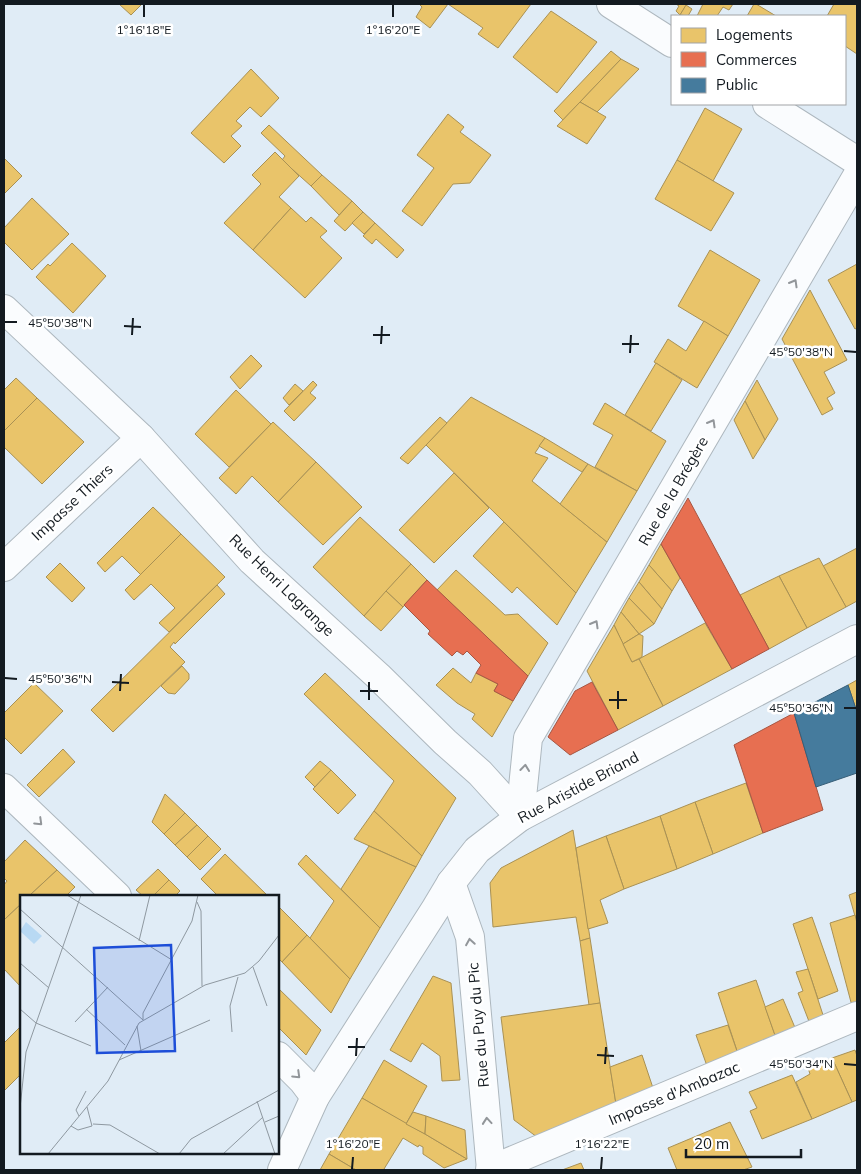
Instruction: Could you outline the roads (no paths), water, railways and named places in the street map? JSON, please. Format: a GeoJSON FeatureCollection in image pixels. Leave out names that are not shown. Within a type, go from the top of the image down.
{"type":"FeatureCollection","features":[{"type":"Feature","properties":{"kind":"street"},"geometry":{"type":"LineString","coordinates":[[611,4],[671,42]]}},
{"type":"Feature","properties":{"kind":"street"},"geometry":{"type":"LineString","coordinates":[[769,105],[857,161]]}},
{"type":"Feature","properties":{"kind":"street","name":"Rue de la Brégère"},"geometry":{"type":"LineString","coordinates":[[520,817],[528,738],[857,176]]}},
{"type":"Feature","properties":{"kind":"street","name":"Rue Henri Lagrange"},"geometry":{"type":"LineString","coordinates":[[4,309],[141,438],[252,561],[378,676],[480,774],[520,817]]}},
{"type":"Feature","properties":{"kind":"street","name":"Impasse Thiers"},"geometry":{"type":"LineString","coordinates":[[4,567],[141,438]]}},
{"type":"Feature","properties":{"kind":"street","name":"Rue Aristide Briand"},"geometry":{"type":"LineString","coordinates":[[282,1170],[315,1097],[451,883],[477,850],[520,817],[857,639]]}},
{"type":"Feature","properties":{"kind":"street"},"geometry":{"type":"LineString","coordinates":[[4,788],[116,895]]}},
{"type":"Feature","properties":{"kind":"street","name":"Rue du Puy du Pic"},"geometry":{"type":"LineString","coordinates":[[451,883],[470,937],[490,1170]]}},
{"type":"Feature","properties":{"kind":"street","name":"Impasse d'Ambazac"},"geometry":{"type":"LineString","coordinates":[[490,1170],[857,1016]]}},
{"type":"Feature","properties":{"kind":"street"},"geometry":{"type":"LineString","coordinates":[[279,1057],[303,1081],[315,1097]]}}]}
